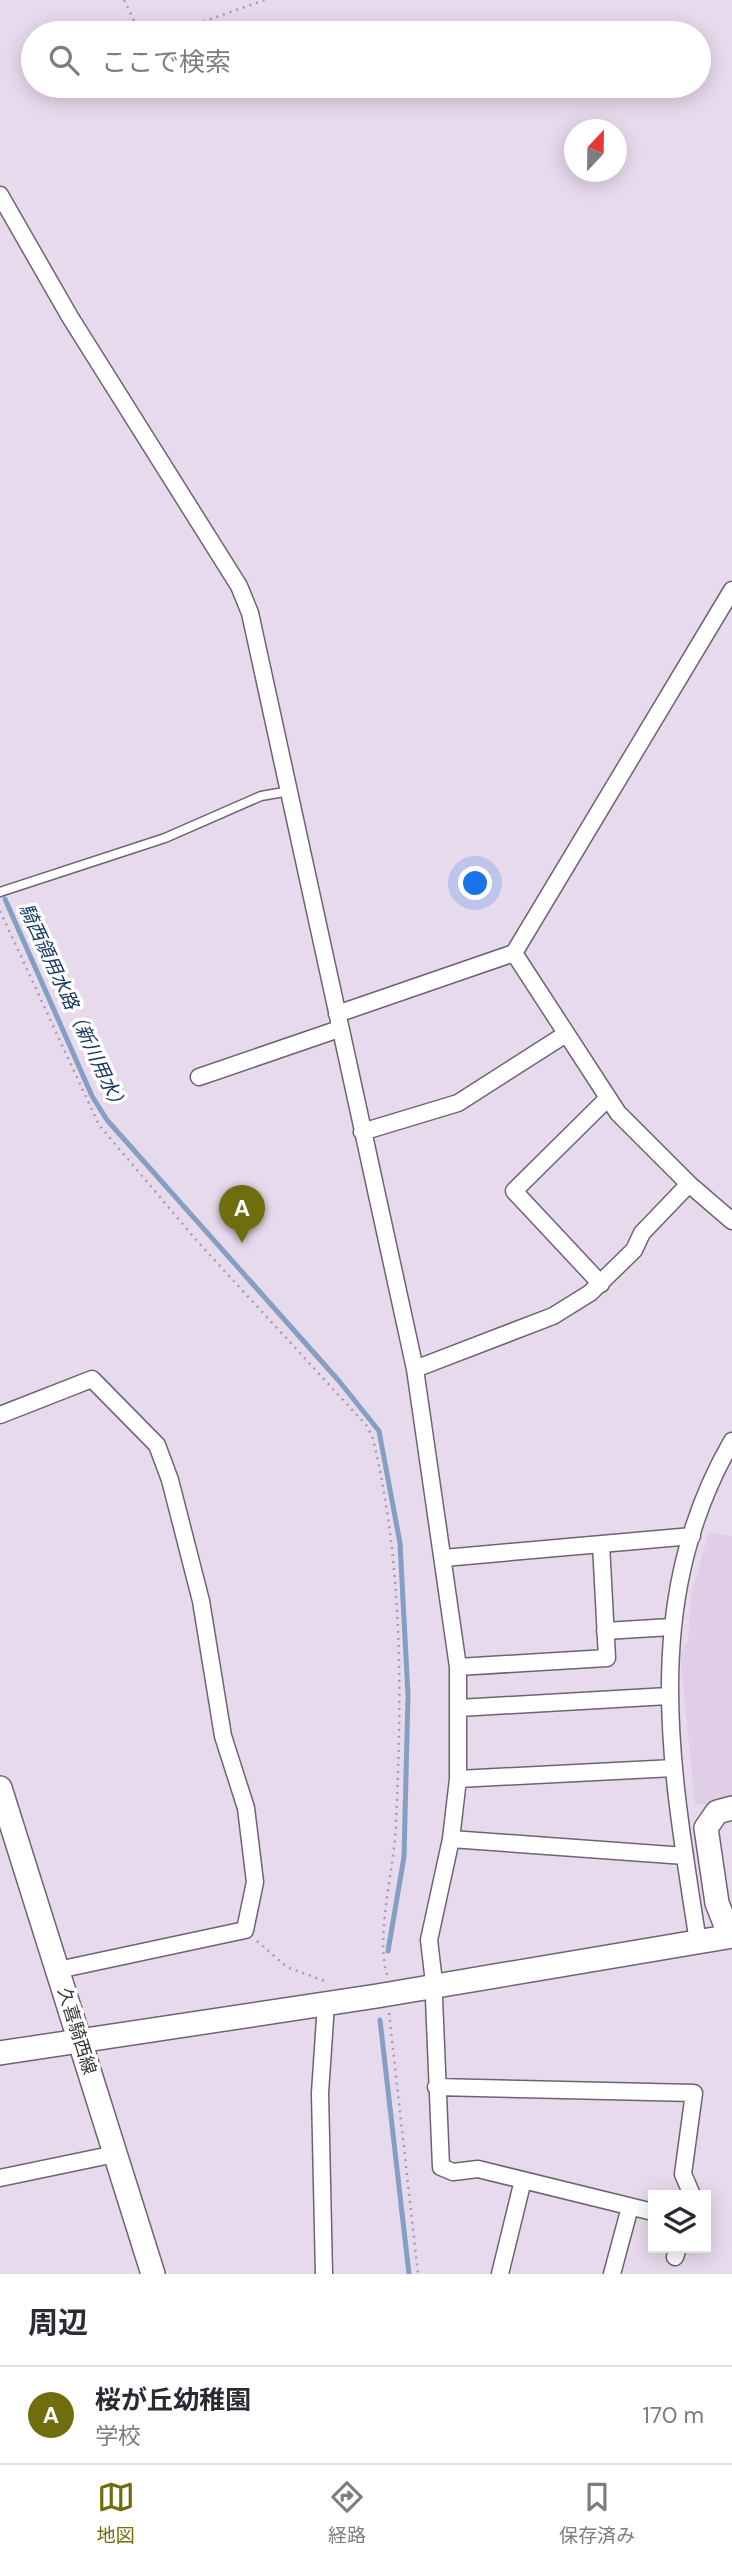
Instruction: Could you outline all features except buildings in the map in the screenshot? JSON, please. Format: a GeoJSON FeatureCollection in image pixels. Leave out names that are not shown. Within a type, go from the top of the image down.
{"type":"FeatureCollection","features":[{"type":"Feature","properties":{"kind":"street"},"geometry":{"type":"LineString","coordinates":[[0,195],[69,317],[239,586],[250,613],[290,791],[415,1369],[458,1667],[458,1779],[451,1839],[438,1906],[430,1925],[440,2167],[453,2172],[478,2169],[648,2212]]}},
{"type":"Feature","properties":{"kind":"street"},"geometry":{"type":"LineString","coordinates":[[199,1077],[514,953],[732,590]]}},
{"type":"Feature","properties":{"kind":"street"},"geometry":{"type":"LineString","coordinates":[[514,953],[618,1113],[689,1184],[732,1221]]}},
{"type":"Feature","properties":{"kind":"street"},"geometry":{"type":"LineString","coordinates":[[362,1132],[458,1103],[566,1034]]}},
{"type":"Feature","properties":{"kind":"street"},"geometry":{"type":"LineString","coordinates":[[601,1283],[514,1191],[608,1098]]}},
{"type":"Feature","properties":{"kind":"street"},"geometry":{"type":"LineString","coordinates":[[415,1369],[553,1315],[601,1283],[634,1250],[642,1233],[689,1184]]}},
{"type":"Feature","properties":{"kind":"street"},"geometry":{"type":"LineString","coordinates":[[0,1415],[92,1379],[157,1445],[170,1480],[201,1601],[223,1736],[246,1808],[255,1882],[245,1930],[58,1970]]}},
{"type":"Feature","properties":{"kind":"street"},"geometry":{"type":"LineString","coordinates":[[698,1942],[674,1768],[668,1696],[671,1627],[678,1583],[692,1536],[721,1460],[732,1441]]}},
{"type":"Feature","properties":{"kind":"street"},"geometry":{"type":"LineString","coordinates":[[443,1558],[692,1536]]}},
{"type":"Feature","properties":{"kind":"street"},"geometry":{"type":"LineString","coordinates":[[458,1667],[607,1658],[601,1544]]}},
{"type":"Feature","properties":{"kind":"street"},"geometry":{"type":"LineString","coordinates":[[605,1631],[671,1627]]}},
{"type":"Feature","properties":{"kind":"street"},"geometry":{"type":"LineString","coordinates":[[459,1708],[668,1696]]}},
{"type":"Feature","properties":{"kind":"street"},"geometry":{"type":"LineString","coordinates":[[458,1779],[674,1768]]}},
{"type":"Feature","properties":{"kind":"street","name":"久喜騎西線"},"geometry":{"type":"LineString","coordinates":[[0,1788],[153,2274]]}},
{"type":"Feature","properties":{"kind":"street"},"geometry":{"type":"LineString","coordinates":[[732,1808],[717,1812],[706,1828],[717,1903],[732,1932]]}},
{"type":"Feature","properties":{"kind":"street"},"geometry":{"type":"LineString","coordinates":[[451,1839],[685,1856]]}},
{"type":"Feature","properties":{"kind":"street"},"geometry":{"type":"LineString","coordinates":[[732,1867],[725,1875],[732,1932]]}},
{"type":"Feature","properties":{"kind":"street"},"geometry":{"type":"LineString","coordinates":[[0,2053],[328,1996],[433,1985],[698,1942],[732,1932]]}},
{"type":"Feature","properties":{"kind":"street"},"geometry":{"type":"LineString","coordinates":[[324,2274],[320,2093],[328,1996]]}},
{"type":"Feature","properties":{"kind":"street"},"geometry":{"type":"LineString","coordinates":[[436,2087],[694,2093],[683,2174],[690,2190]]}},
{"type":"Feature","properties":{"kind":"street"},"geometry":{"type":"LineString","coordinates":[[0,2178],[115,2154]]}},
{"type":"Feature","properties":{"kind":"street"},"geometry":{"type":"LineString","coordinates":[[500,2274],[523,2180]]}},
{"type":"Feature","properties":{"kind":"street"},"geometry":{"type":"LineString","coordinates":[[612,2274],[630,2207]]}},
{"type":"Feature","properties":{"kind":"lane"},"geometry":{"type":"LineString","coordinates":[[0,892],[165,838],[261,796],[290,791]]}},
{"type":"Feature","properties":{"kind":"path"},"geometry":{"type":"LineString","coordinates":[[124,0],[134,21]]}},
{"type":"Feature","properties":{"kind":"path"},"geometry":{"type":"LineString","coordinates":[[205,21],[265,0]]}},
{"type":"Feature","properties":{"kind":"path"},"geometry":{"type":"LineString","coordinates":[[0,911],[99,1125],[197,1241],[367,1426],[373,1439],[392,1542],[397,1618],[400,1743],[395,1857],[381,1950],[388,1980]]}},
{"type":"Feature","properties":{"kind":"path"},"geometry":{"type":"LineString","coordinates":[[245,1930],[287,1967],[326,1980],[328,1996]]}},
{"type":"Feature","properties":{"kind":"path"},"geometry":{"type":"LineString","coordinates":[[389,2006],[418,2274]]}},
{"type":"Feature","properties":{"kind":"shaded area"},"geometry":{"type":"Polygon","coordinates":[[[709,1533],[732,1536],[732,1801],[695,1805],[680,1655],[688,1639],[691,1594],[709,1533]]]}},
{"type":"Feature","properties":{"kind":"waterway","name":"騎西領用水路（新川用水）"},"geometry":{"type":"LineString","coordinates":[[5,899],[92,1096],[107,1120],[339,1381],[379,1431],[400,1543],[408,1695],[404,1857],[388,1951]]}},
{"type":"Feature","properties":{"kind":"waterway","name":"騎西領用水路（新川用水）"},"geometry":{"type":"LineString","coordinates":[[380,2020],[409,2274]]}},
{"type":"Feature","properties":{"kind":"place","name":"桜が丘幼稚園"},"geometry":{"type":"Point","coordinates":[242,1243]}}]}
